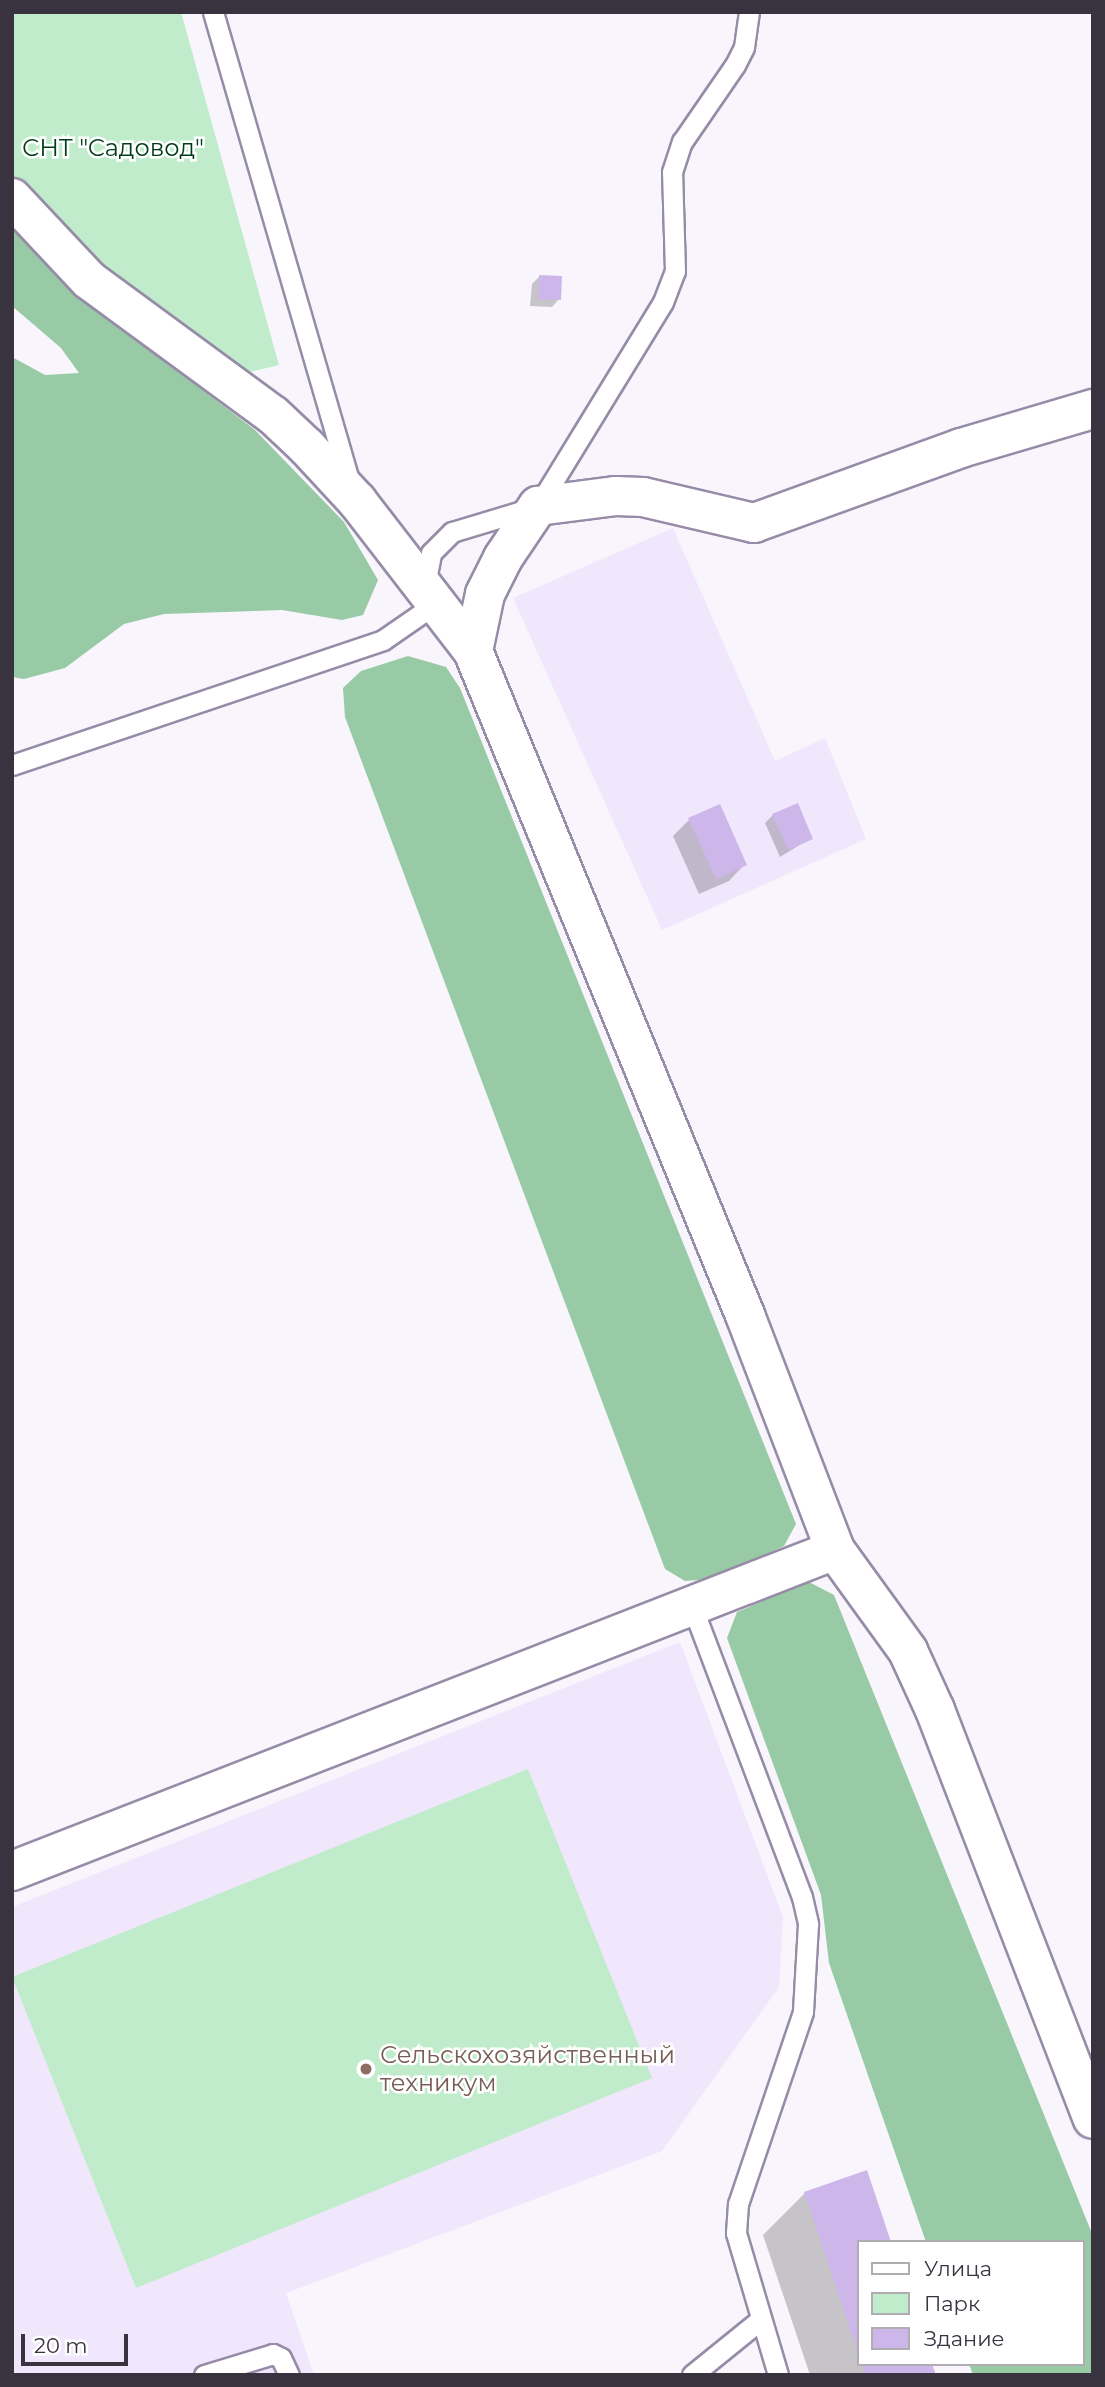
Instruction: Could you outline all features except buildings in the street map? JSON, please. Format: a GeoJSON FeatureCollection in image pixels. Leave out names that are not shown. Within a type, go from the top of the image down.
{"type":"FeatureCollection","features":[{"type":"Feature","properties":{"kind":"street"},"geometry":{"type":"LineString","coordinates":[[12,198],[89,280],[273,415],[357,501],[474,651],[745,1315],[835,1550],[908,1651],[930,1698],[1093,2119]]}},
{"type":"Feature","properties":{"kind":"street"},"geometry":{"type":"LineString","coordinates":[[474,651],[485,594],[538,506],[616,496],[643,498],[754,523],[961,448],[1093,409]]}},
{"type":"Feature","properties":{"kind":"street"},"geometry":{"type":"LineString","coordinates":[[12,1871],[835,1550]]}},
{"type":"Feature","properties":{"kind":"lane"},"geometry":{"type":"LineString","coordinates":[[213,12],[336,445],[357,501]]}},
{"type":"Feature","properties":{"kind":"lane"},"geometry":{"type":"LineString","coordinates":[[12,765],[383,640],[430,597],[427,565],[440,541],[466,525],[538,506],[671,285],[676,256],[672,172],[682,142],[735,65],[744,47],[750,12]]}},
{"type":"Feature","properties":{"kind":"lane"},"geometry":{"type":"LineString","coordinates":[[692,1606],[802,1897],[808,1924],[803,2012],[738,2204],[738,2245],[778,2375]]}},
{"type":"Feature","properties":{"kind":"lane"},"geometry":{"type":"LineString","coordinates":[[692,2375],[760,2320]]}},
{"type":"Feature","properties":{"kind":"lane"},"geometry":{"type":"LineString","coordinates":[[204,2375],[264,2354],[281,2358],[289,2375]]}},
{"type":"Feature","properties":{"kind":"shaded area"},"geometry":{"type":"Polygon","coordinates":[[[673,528],[775,761],[825,738],[866,839],[662,930],[513,598],[673,528]]]}},
{"type":"Feature","properties":{"kind":"shaded area","name":"Сельскохозяйственный техникум"},"geometry":{"type":"Polygon","coordinates":[[[680,1642],[783,1917],[779,1987],[662,2151],[286,2293],[314,2375],[12,2375],[12,1907],[680,1642]]]}},
{"type":"Feature","properties":{"kind":"green space","name":"СНТ \"Садовод\""},"geometry":{"type":"Polygon","coordinates":[[[12,12],[181,12],[279,365],[237,375],[133,302],[12,184],[12,12]]]}},
{"type":"Feature","properties":{"kind":"green space"},"geometry":{"type":"Polygon","coordinates":[[[12,219],[74,292],[255,430],[344,522],[378,580],[363,615],[342,620],[282,610],[164,614],[124,624],[65,668],[24,679],[12,677],[12,357],[45,375],[79,373],[61,348],[12,306],[12,219]]]}},
{"type":"Feature","properties":{"kind":"green space"},"geometry":{"type":"Polygon","coordinates":[[[408,656],[446,667],[460,688],[796,1524],[784,1546],[711,1579],[685,1581],[665,1569],[345,717],[343,688],[361,671],[408,656]]]}},
{"type":"Feature","properties":{"kind":"green space"},"geometry":{"type":"Polygon","coordinates":[[[809,1582],[834,1595],[1093,2236],[1093,2375],[973,2375],[970,2366],[1084,2366],[1084,2240],[925,2240],[829,1963],[821,1895],[727,1638],[737,1612],[809,1582]]]}},
{"type":"Feature","properties":{"kind":"green space"},"geometry":{"type":"Polygon","coordinates":[[[528,1769],[652,2078],[136,2288],[12,1977],[528,1769]]]}},
{"type":"Feature","properties":{"kind":"place","name":"Сельскохозяйственный техникум"},"geometry":{"type":"Point","coordinates":[366,2069]}}]}
